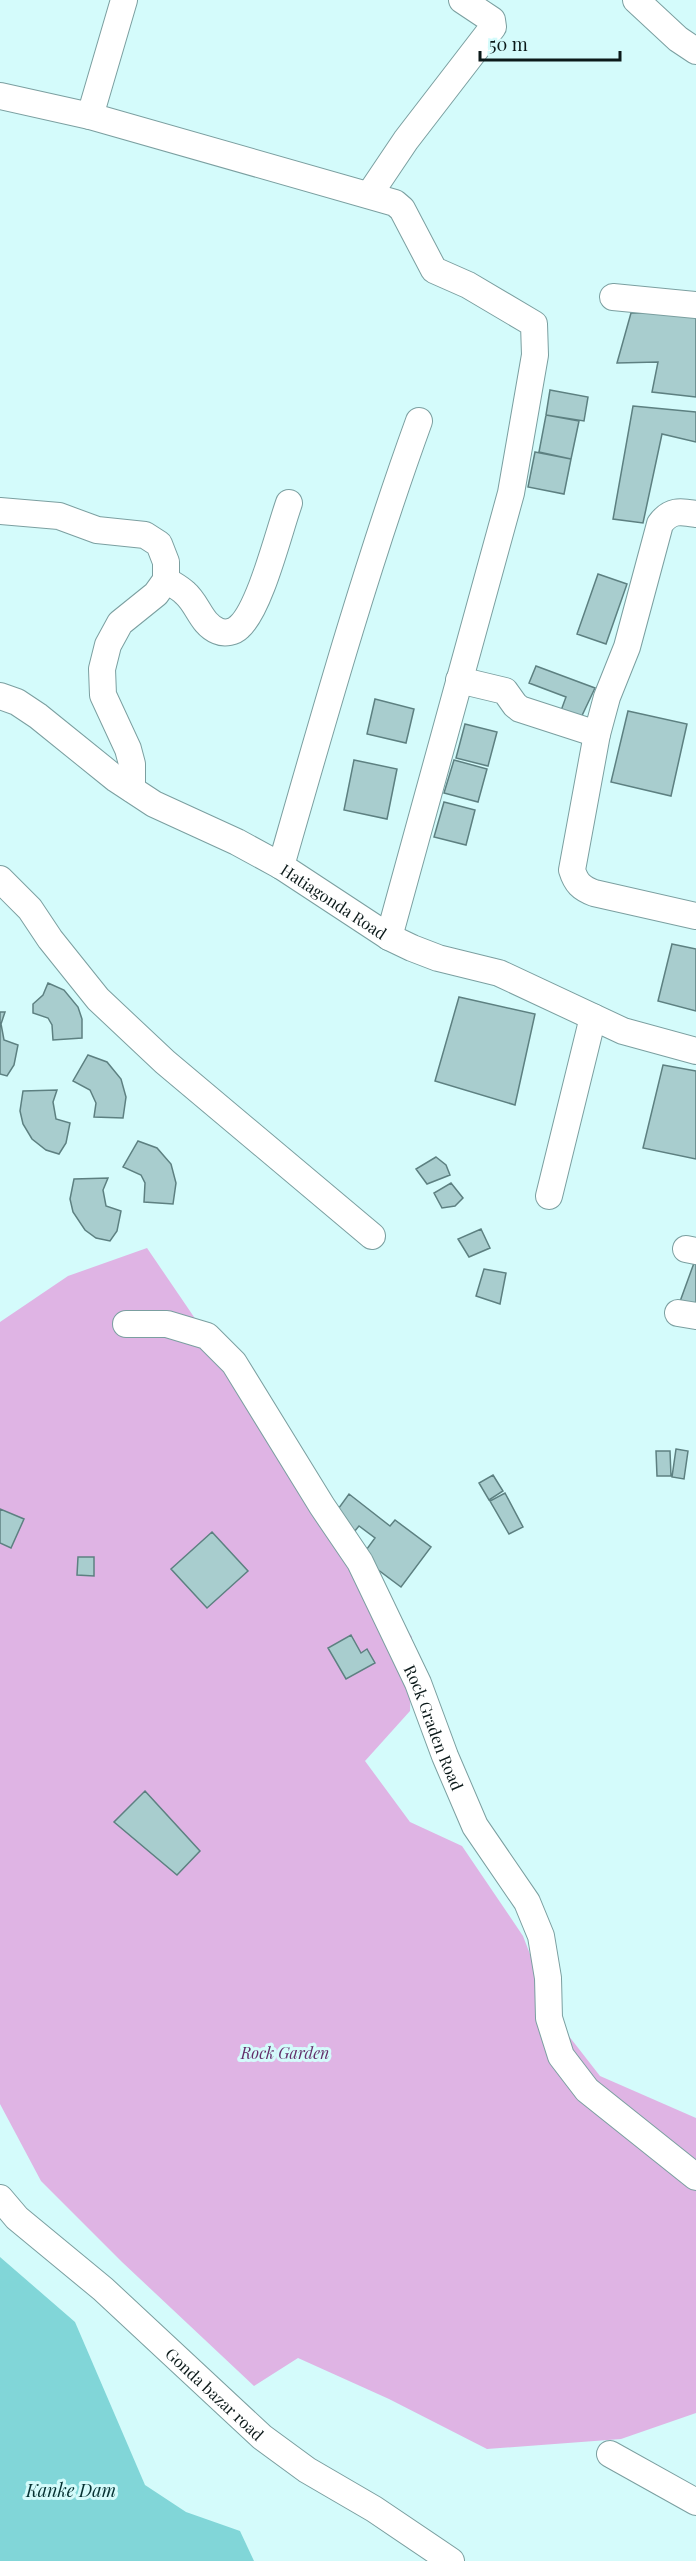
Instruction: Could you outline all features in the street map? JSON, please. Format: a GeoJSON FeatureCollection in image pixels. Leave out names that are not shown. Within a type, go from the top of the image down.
{"type":"FeatureCollection","features":[{"type":"Feature","properties":{"kind":"street"},"geometry":{"type":"LineString","coordinates":[[90,116],[124,0]]}},
{"type":"Feature","properties":{"kind":"street"},"geometry":{"type":"LineString","coordinates":[[369,195],[406,140],[493,27],[492,20],[462,0]]}},
{"type":"Feature","properties":{"kind":"street"},"geometry":{"type":"LineString","coordinates":[[636,0],[678,39],[696,51]]}},
{"type":"Feature","properties":{"kind":"street"},"geometry":{"type":"LineString","coordinates":[[0,96],[90,116],[369,195],[399,206],[434,270],[468,285],[530,320],[536,330],[536,355],[512,494],[389,937]]}},
{"type":"Feature","properties":{"kind":"street"},"geometry":{"type":"LineString","coordinates":[[613,297],[696,305]]}},
{"type":"Feature","properties":{"kind":"street"},"geometry":{"type":"LineString","coordinates":[[281,866],[351,620],[419,421]]}},
{"type":"Feature","properties":{"kind":"street"},"geometry":{"type":"LineString","coordinates":[[166,580],[186,593],[206,623],[219,632],[232,632],[241,626],[251,609],[289,503]]}},
{"type":"Feature","properties":{"kind":"street"},"geometry":{"type":"LineString","coordinates":[[0,511],[59,516],[97,530],[145,535],[159,544],[166,562],[166,580],[156,594],[120,623],[108,645],[102,669],[103,695],[128,749],[132,764],[132,789]]}},
{"type":"Feature","properties":{"kind":"street"},"geometry":{"type":"LineString","coordinates":[[696,514],[680,511],[672,513],[660,524],[627,648],[607,697],[597,734],[572,870],[575,880],[583,888],[594,893],[696,916]]}},
{"type":"Feature","properties":{"kind":"street"},"geometry":{"type":"LineString","coordinates":[[459,680],[505,691],[520,709],[597,734]]}},
{"type":"Feature","properties":{"kind":"street","name":"Hatiagonda Road"},"geometry":{"type":"LineString","coordinates":[[0,696],[17,702],[38,716],[154,804],[281,866],[389,937],[438,958],[499,973],[623,1031],[696,1051]]}},
{"type":"Feature","properties":{"kind":"street"},"geometry":{"type":"LineString","coordinates":[[0,879],[30,909],[50,939],[98,999],[165,1062],[372,1236]]}},
{"type":"Feature","properties":{"kind":"street"},"geometry":{"type":"LineString","coordinates":[[549,1196],[592,1017]]}},
{"type":"Feature","properties":{"kind":"street","name":"Rock Graden Road"},"geometry":{"type":"LineString","coordinates":[[126,1324],[168,1324],[207,1336],[234,1363],[322,1506],[360,1562],[418,1683],[445,1756],[475,1826],[527,1902],[541,1936],[548,1978],[549,2018],[561,2056],[587,2090],[696,2177]]}},
{"type":"Feature","properties":{"kind":"street","name":"Gonda bazar road"},"geometry":{"type":"LineString","coordinates":[[0,2198],[17,2218],[103,2289],[222,2403],[262,2437],[306,2470],[403,2527],[451,2561]]}},
{"type":"Feature","properties":{"kind":"street"},"geometry":{"type":"LineString","coordinates":[[610,2454],[696,2502]]}},
{"type":"Feature","properties":{"kind":"green space","name":"Rock Garden"},"geometry":{"type":"Polygon","coordinates":[[[147,1248],[412,1637],[410,1711],[365,1761],[410,1822],[462,1846],[523,1936],[554,2017],[600,2076],[696,2118],[696,2413],[621,2439],[487,2449],[389,2399],[298,2358],[254,2386],[122,2262],[41,2181],[0,2104],[0,1322],[68,1276],[147,1248]]]}},
{"type":"Feature","properties":{"kind":"water","name":"Kanke Dam"},"geometry":{"type":"Polygon","coordinates":[[[0,2257],[75,2322],[145,2485],[186,2512],[240,2531],[254,2561],[0,2561],[0,2257]]]}},
{"type":"Feature","properties":{"kind":"building"},"geometry":{"type":"Polygon","coordinates":[[[696,312],[696,397],[652,392],[658,362],[617,363],[631,313],[696,312]]]}},
{"type":"Feature","properties":{"kind":"building"},"geometry":{"type":"Polygon","coordinates":[[[550,390],[588,397],[584,421],[546,415],[550,390]]]}},
{"type":"Feature","properties":{"kind":"building"},"geometry":{"type":"Polygon","coordinates":[[[633,406],[696,412],[696,442],[662,434],[643,523],[613,519],[633,406]]]}},
{"type":"Feature","properties":{"kind":"building"},"geometry":{"type":"Polygon","coordinates":[[[546,415],[579,421],[571,459],[539,452],[546,415]]]}},
{"type":"Feature","properties":{"kind":"building"},"geometry":{"type":"Polygon","coordinates":[[[535,452],[571,459],[564,494],[528,487],[535,452]]]}},
{"type":"Feature","properties":{"kind":"building"},"geometry":{"type":"Polygon","coordinates":[[[598,574],[627,584],[606,644],[577,634],[598,574]]]}},
{"type":"Feature","properties":{"kind":"building"},"geometry":{"type":"Polygon","coordinates":[[[536,666],[595,688],[578,724],[559,716],[566,697],[529,683],[536,666]]]}},
{"type":"Feature","properties":{"kind":"building"},"geometry":{"type":"Polygon","coordinates":[[[375,699],[414,709],[406,743],[367,734],[375,699]]]}},
{"type":"Feature","properties":{"kind":"building"},"geometry":{"type":"Polygon","coordinates":[[[628,711],[687,724],[671,796],[611,782],[628,711]]]}},
{"type":"Feature","properties":{"kind":"building"},"geometry":{"type":"Polygon","coordinates":[[[465,724],[497,732],[488,766],[456,758],[465,724]]]}},
{"type":"Feature","properties":{"kind":"building"},"geometry":{"type":"Polygon","coordinates":[[[354,760],[397,769],[387,819],[344,810],[354,760]]]}},
{"type":"Feature","properties":{"kind":"building"},"geometry":{"type":"Polygon","coordinates":[[[454,760],[487,769],[478,802],[444,793],[454,760]]]}},
{"type":"Feature","properties":{"kind":"building"},"geometry":{"type":"Polygon","coordinates":[[[444,802],[475,810],[466,845],[434,837],[444,802]]]}},
{"type":"Feature","properties":{"kind":"building"},"geometry":{"type":"Polygon","coordinates":[[[672,944],[696,949],[696,1011],[658,1001],[672,944]]]}},
{"type":"Feature","properties":{"kind":"building"},"geometry":{"type":"Polygon","coordinates":[[[48,983],[64,990],[78,1007],[82,1019],[82,1038],[53,1040],[52,1025],[48,1018],[33,1013],[33,1004],[43,995],[48,983]]]}},
{"type":"Feature","properties":{"kind":"building"},"geometry":{"type":"Polygon","coordinates":[[[459,997],[535,1014],[515,1105],[435,1081],[459,997]]]}},
{"type":"Feature","properties":{"kind":"building"},"geometry":{"type":"Polygon","coordinates":[[[0,1012],[5,1012],[1,1024],[4,1040],[18,1045],[14,1065],[7,1076],[0,1074],[0,1012]]]}},
{"type":"Feature","properties":{"kind":"building"},"geometry":{"type":"Polygon","coordinates":[[[88,1055],[107,1062],[121,1079],[126,1097],[123,1118],[94,1117],[96,1103],[90,1090],[73,1081],[88,1055]]]}},
{"type":"Feature","properties":{"kind":"building"},"geometry":{"type":"Polygon","coordinates":[[[663,1065],[696,1071],[696,1159],[643,1148],[663,1065]]]}},
{"type":"Feature","properties":{"kind":"building"},"geometry":{"type":"Polygon","coordinates":[[[57,1090],[53,1102],[56,1119],[70,1123],[66,1143],[59,1154],[46,1150],[32,1139],[23,1124],[20,1111],[23,1091],[57,1090]]]}},
{"type":"Feature","properties":{"kind":"building"},"geometry":{"type":"Polygon","coordinates":[[[138,1141],[157,1148],[171,1164],[176,1183],[173,1204],[144,1202],[145,1183],[141,1175],[123,1167],[138,1141]]]}},
{"type":"Feature","properties":{"kind":"building"},"geometry":{"type":"Polygon","coordinates":[[[436,1157],[446,1165],[450,1175],[427,1184],[416,1169],[436,1157]]]}},
{"type":"Feature","properties":{"kind":"building"},"geometry":{"type":"Polygon","coordinates":[[[108,1178],[103,1190],[106,1206],[121,1211],[117,1231],[110,1241],[96,1238],[85,1230],[73,1212],[70,1199],[74,1179],[108,1178]]]}},
{"type":"Feature","properties":{"kind":"building"},"geometry":{"type":"Polygon","coordinates":[[[451,1183],[463,1198],[455,1206],[442,1208],[434,1193],[451,1183]]]}},
{"type":"Feature","properties":{"kind":"building"},"geometry":{"type":"Polygon","coordinates":[[[481,1229],[490,1248],[469,1257],[458,1239],[481,1229]]]}},
{"type":"Feature","properties":{"kind":"building"},"geometry":{"type":"Polygon","coordinates":[[[694,1263],[696,1263],[696,1306],[678,1307],[694,1263]]]}},
{"type":"Feature","properties":{"kind":"building"},"geometry":{"type":"Polygon","coordinates":[[[484,1269],[506,1273],[500,1304],[476,1296],[484,1269]]]}},
{"type":"Feature","properties":{"kind":"building"},"geometry":{"type":"Polygon","coordinates":[[[676,1449],[688,1451],[684,1479],[672,1477],[676,1449]]]}},
{"type":"Feature","properties":{"kind":"building"},"geometry":{"type":"Polygon","coordinates":[[[656,1451],[670,1451],[671,1476],[657,1476],[656,1451]]]}},
{"type":"Feature","properties":{"kind":"building"},"geometry":{"type":"Polygon","coordinates":[[[493,1475],[503,1491],[489,1500],[479,1483],[493,1475]]]}},
{"type":"Feature","properties":{"kind":"building"},"geometry":{"type":"Polygon","coordinates":[[[505,1493],[523,1527],[509,1534],[490,1501],[505,1493]]]}},
{"type":"Feature","properties":{"kind":"building"},"geometry":{"type":"Polygon","coordinates":[[[349,1494],[390,1526],[395,1520],[431,1547],[401,1587],[361,1557],[375,1538],[359,1526],[354,1532],[333,1516],[349,1494]]]}},
{"type":"Feature","properties":{"kind":"building"},"geometry":{"type":"Polygon","coordinates":[[[0,1509],[24,1519],[11,1548],[0,1543],[0,1509]]]}},
{"type":"Feature","properties":{"kind":"building"},"geometry":{"type":"Polygon","coordinates":[[[212,1532],[248,1571],[207,1608],[171,1569],[212,1532]]]}},
{"type":"Feature","properties":{"kind":"building"},"geometry":{"type":"Polygon","coordinates":[[[78,1557],[94,1557],[94,1576],[77,1575],[78,1557]]]}},
{"type":"Feature","properties":{"kind":"building"},"geometry":{"type":"Polygon","coordinates":[[[351,1635],[361,1653],[367,1649],[375,1663],[346,1679],[328,1648],[351,1635]]]}},
{"type":"Feature","properties":{"kind":"building"},"geometry":{"type":"Polygon","coordinates":[[[145,1791],[200,1851],[177,1875],[114,1822],[145,1791]]]}}]}
